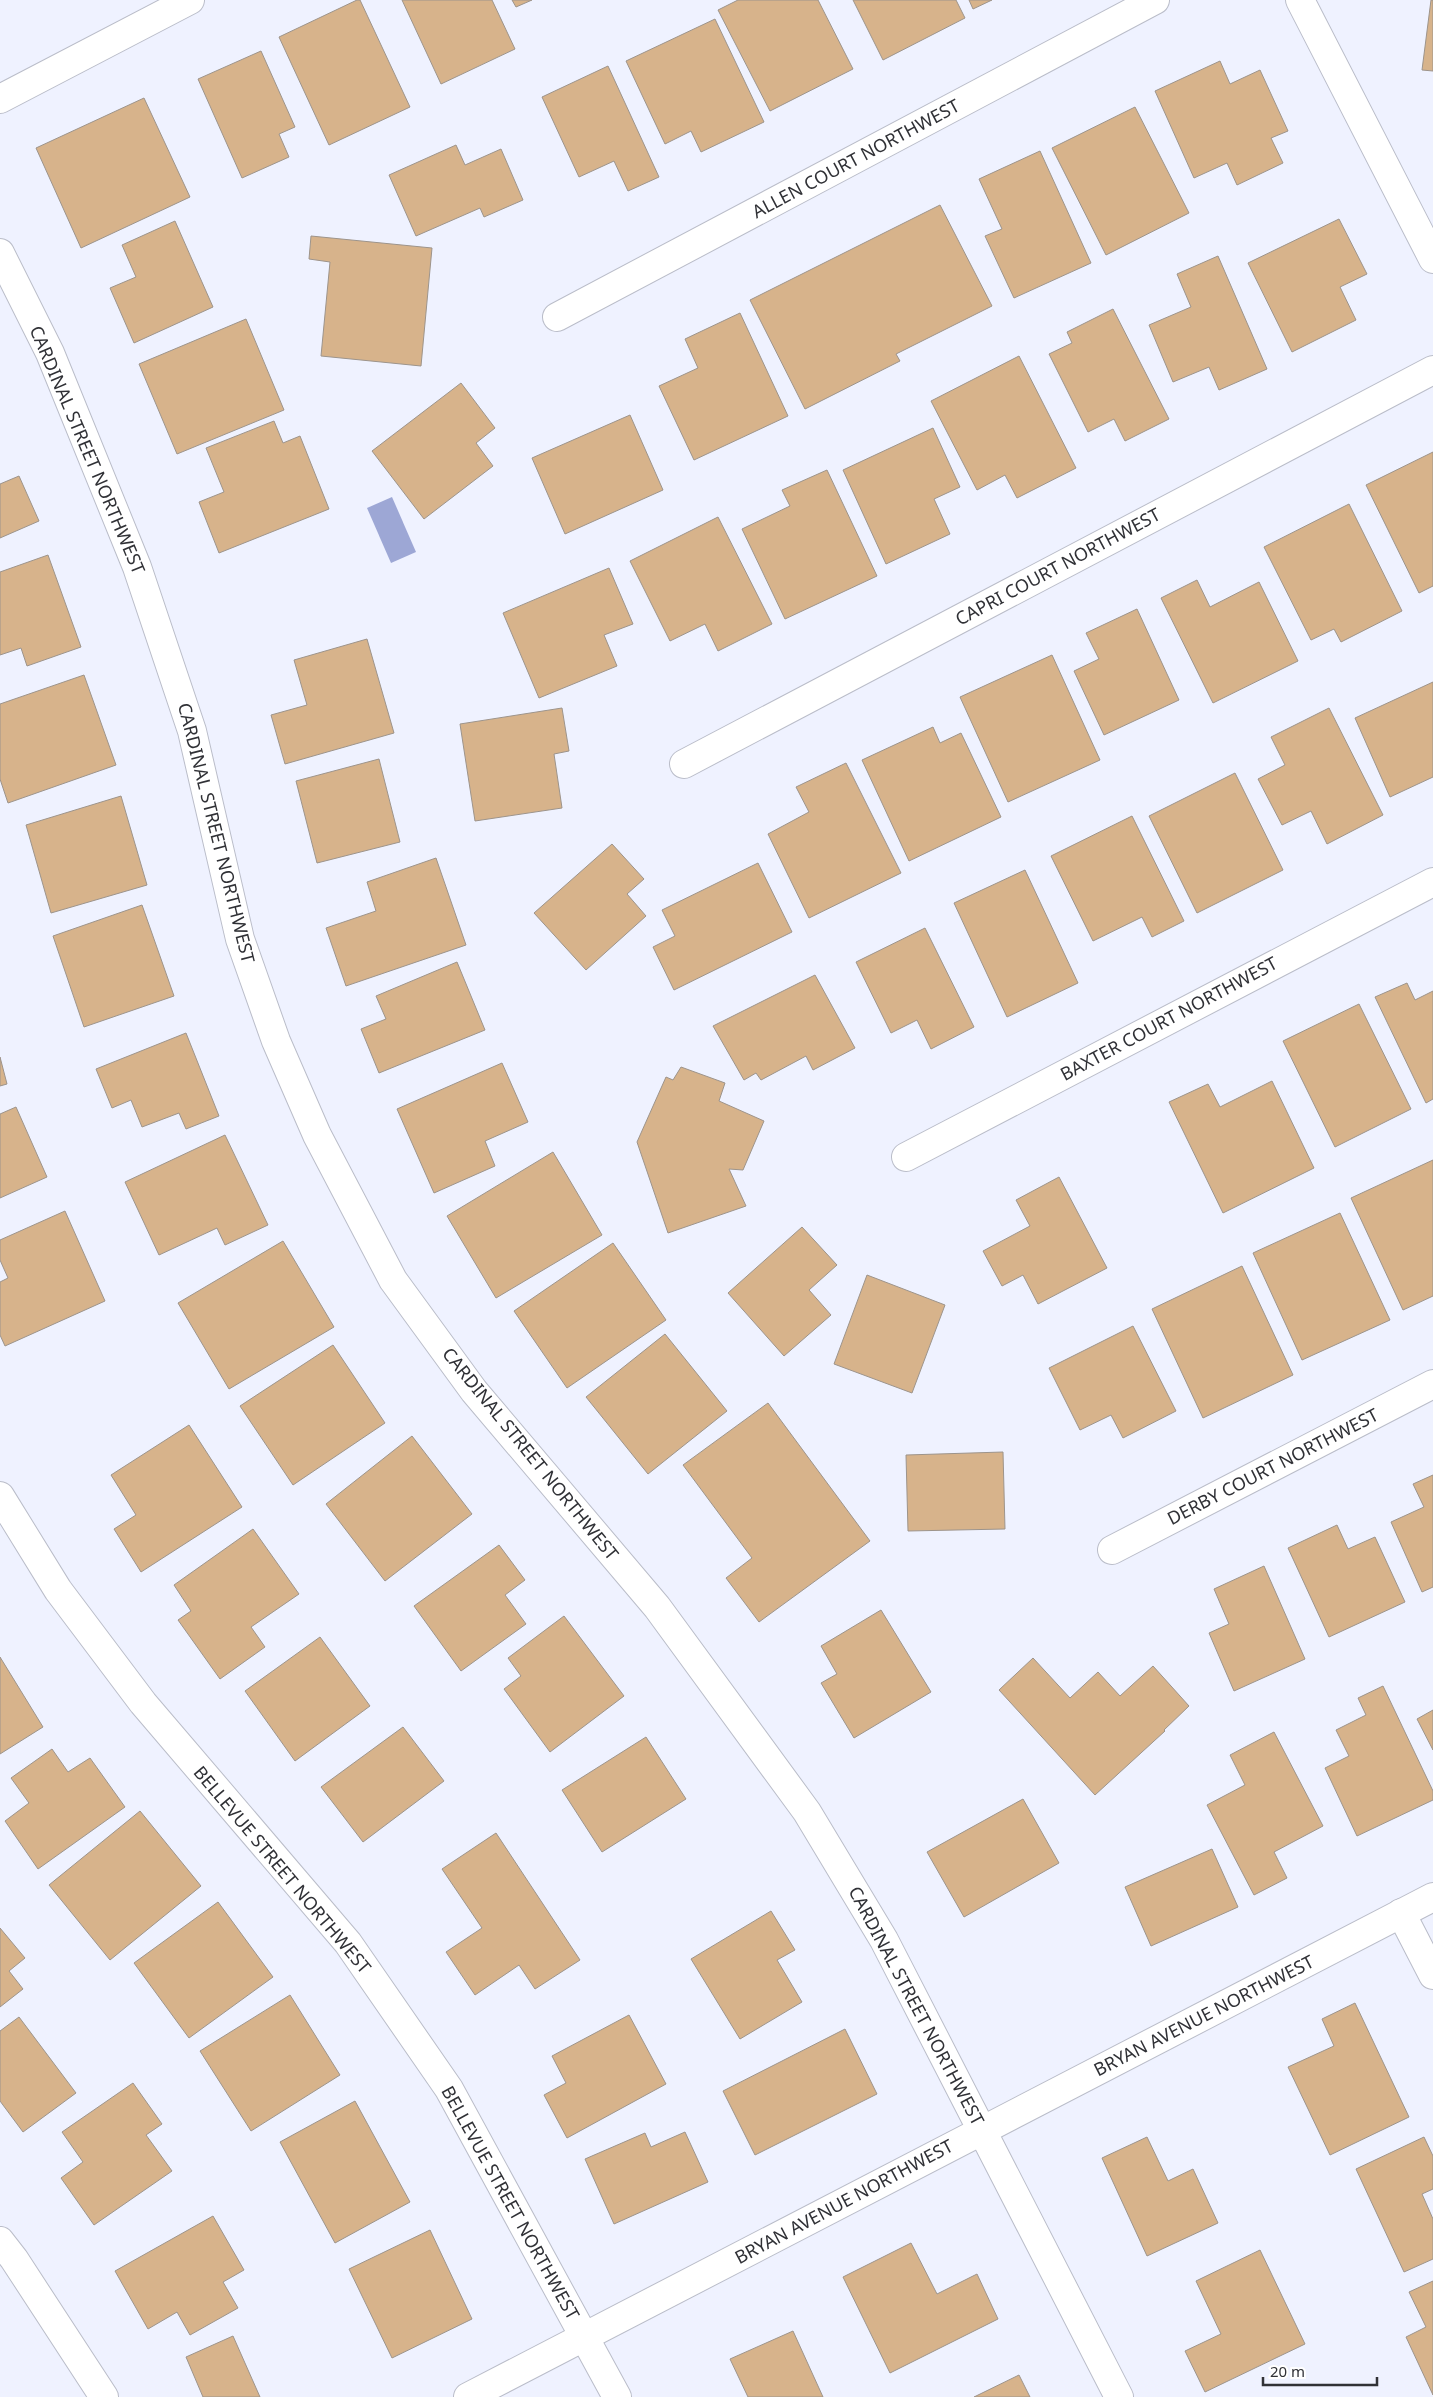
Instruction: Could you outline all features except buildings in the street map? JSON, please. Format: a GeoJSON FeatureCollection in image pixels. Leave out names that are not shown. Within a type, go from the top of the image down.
{"type":"FeatureCollection","features":[{"type":"Feature","properties":{"kind":"street"},"geometry":{"type":"LineString","coordinates":[[0,99],[190,0]]}},
{"type":"Feature","properties":{"kind":"street","name":"ALLEN COURT NORTHWEST"},"geometry":{"type":"LineString","coordinates":[[557,317],[1155,0]]}},
{"type":"Feature","properties":{"kind":"street"},"geometry":{"type":"LineString","coordinates":[[1300,0],[1433,259]]}},
{"type":"Feature","properties":{"kind":"street","name":"CARDINAL STREET NORTHWEST"},"geometry":{"type":"LineString","coordinates":[[0,253],[50,353],[137,567],[192,731],[240,939],[276,1041],[317,1135],[393,1280],[474,1391],[657,1607],[807,1812],[884,1940],[983,2128],[1119,2397]]}},
{"type":"Feature","properties":{"kind":"street","name":"CAPRI COURT NORTHWEST"},"geometry":{"type":"LineString","coordinates":[[684,764],[1433,370]]}},
{"type":"Feature","properties":{"kind":"street","name":"BAXTER COURT NORTHWEST"},"geometry":{"type":"LineString","coordinates":[[906,1157],[1433,882]]}},
{"type":"Feature","properties":{"kind":"street","name":"DERBY COURT NORTHWEST"},"geometry":{"type":"LineString","coordinates":[[1112,1550],[1433,1384]]}},
{"type":"Feature","properties":{"kind":"street","name":"BELLEVUE STREET NORTHWEST"},"geometry":{"type":"LineString","coordinates":[[0,1496],[58,1590],[138,1695],[241,1821],[348,1944],[449,2089],[616,2397]]}},
{"type":"Feature","properties":{"kind":"street","name":"BRYAN AVENUE NORTHWEST"},"geometry":{"type":"LineString","coordinates":[[468,2397],[585,2338],[983,2128],[1433,1897]]}},
{"type":"Feature","properties":{"kind":"street"},"geometry":{"type":"LineString","coordinates":[[1401,1913],[1433,1975]]}},
{"type":"Feature","properties":{"kind":"street"},"geometry":{"type":"LineString","coordinates":[[0,2241],[104,2397]]}},
{"type":"Feature","properties":{"kind":"water"},"geometry":{"type":"Polygon","coordinates":[[[392,497],[416,552],[391,563],[367,508],[392,497]]]}}]}
